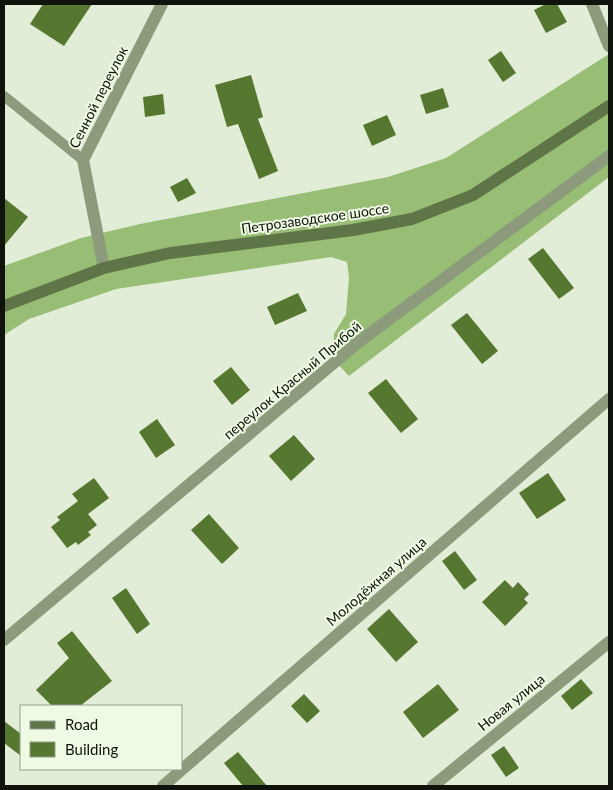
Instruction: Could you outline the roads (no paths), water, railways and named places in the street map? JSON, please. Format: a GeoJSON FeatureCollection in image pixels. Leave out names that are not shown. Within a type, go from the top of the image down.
{"type":"FeatureCollection","features":[{"type":"Feature","properties":{"kind":"main road","name":"Петрозаводское шоссе"},"geometry":{"type":"LineString","coordinates":[[4,306],[104,268],[170,253],[353,230],[412,219],[473,195],[609,106]]}},
{"type":"Feature","properties":{"kind":"street","name":"Сенной переулок"},"geometry":{"type":"LineString","coordinates":[[104,268],[83,160],[162,4]]}},
{"type":"Feature","properties":{"kind":"street"},"geometry":{"type":"LineString","coordinates":[[592,4],[609,46]]}},
{"type":"Feature","properties":{"kind":"street","name":"переулок Красный Прибой"},"geometry":{"type":"LineString","coordinates":[[4,640],[360,341],[609,156]]}},
{"type":"Feature","properties":{"kind":"street","name":"Молодёжная улица"},"geometry":{"type":"LineString","coordinates":[[182,769],[609,399]]}},
{"type":"Feature","properties":{"kind":"street","name":"Новая улица"},"geometry":{"type":"LineString","coordinates":[[433,786],[609,642]]}},
{"type":"Feature","properties":{"kind":"street","name":"Молодёжная улица"},"geometry":{"type":"LineString","coordinates":[[162,786],[180,770]]}},
{"type":"Feature","properties":{"kind":"lane"},"geometry":{"type":"LineString","coordinates":[[4,96],[83,160]]}}]}
